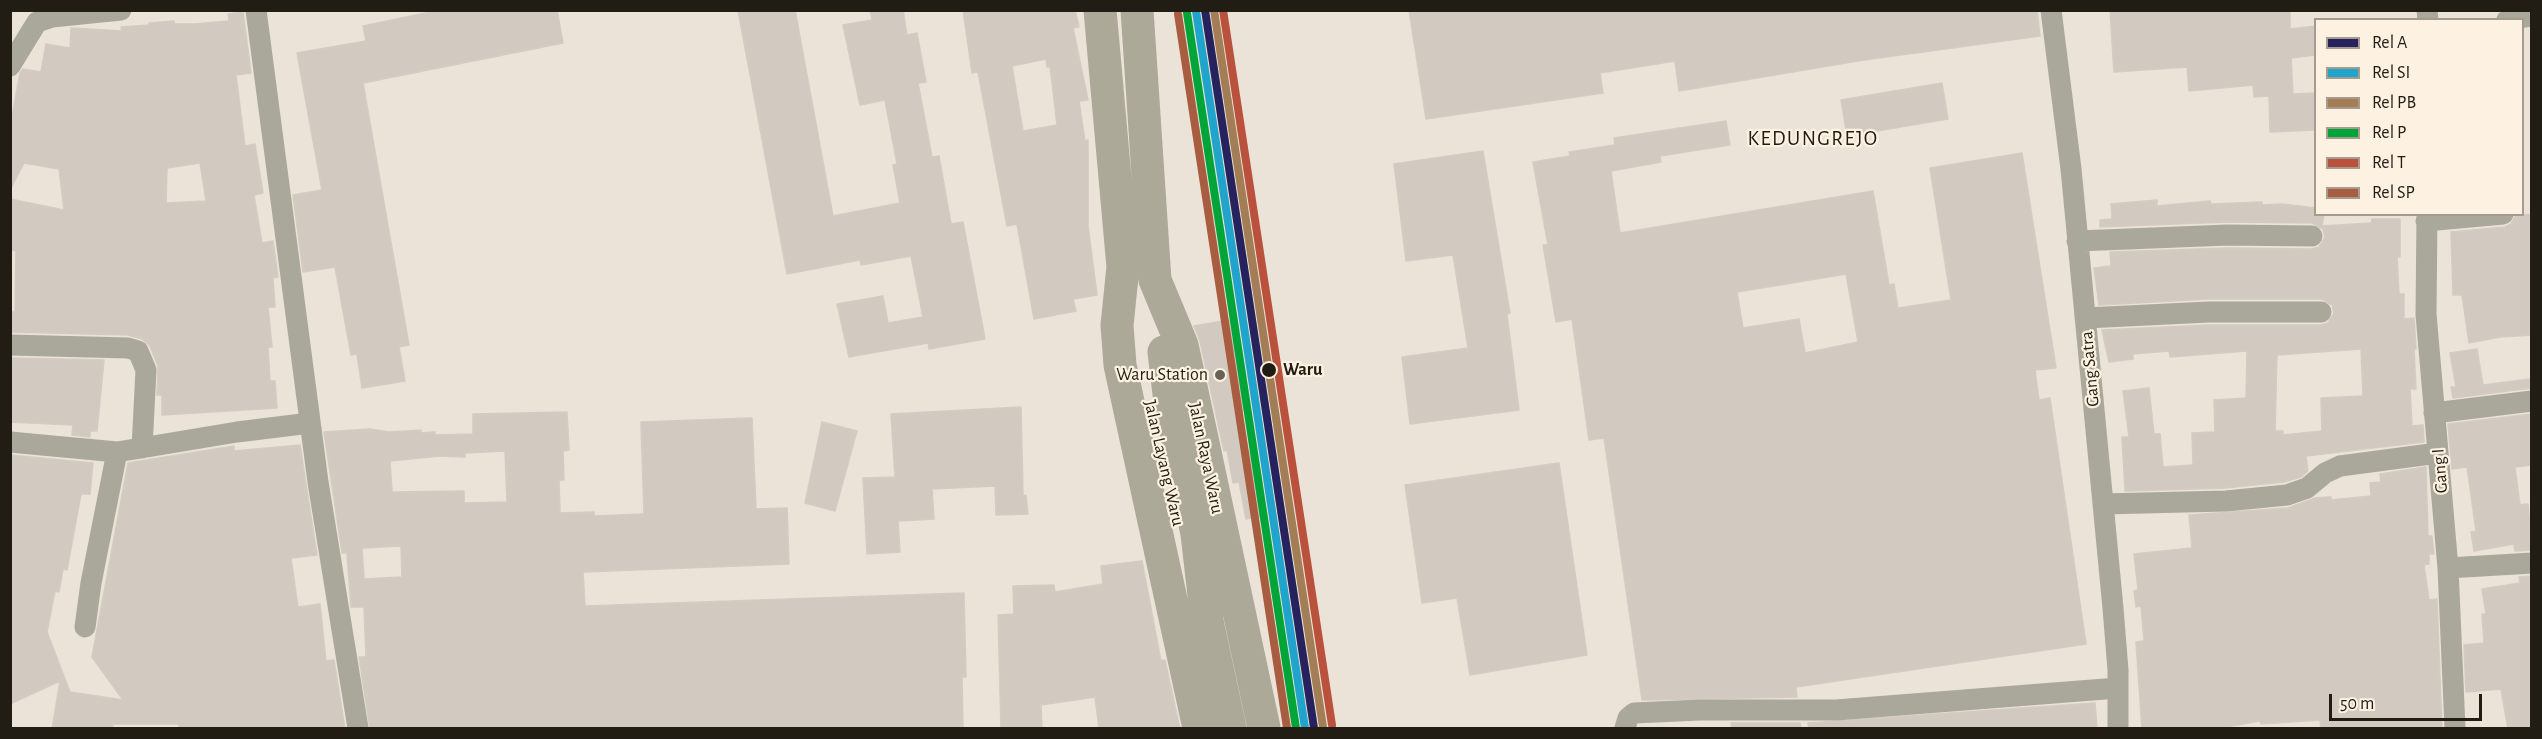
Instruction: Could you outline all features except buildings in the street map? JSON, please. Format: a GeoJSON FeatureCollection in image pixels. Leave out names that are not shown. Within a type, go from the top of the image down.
{"type":"FeatureCollection","features":[{"type":"Feature","properties":{"kind":"highway"},"geometry":{"type":"LineString","coordinates":[[1100,10],[1123,267],[1117,325],[1120,365],[1199,729]]}},
{"type":"Feature","properties":{"kind":"highway","name":"Jalan Raya Waru"},"geometry":{"type":"LineString","coordinates":[[1137,10],[1155,280],[1182,345],[1264,729]]}},
{"type":"Feature","properties":{"kind":"highway","name":"Jalan Layang Waru"},"geometry":{"type":"LineString","coordinates":[[1123,267],[1137,347],[1181,539],[1208,621]]}},
{"type":"Feature","properties":{"kind":"highway","name":"Jalan Layang Waru"},"geometry":{"type":"LineString","coordinates":[[1155,280],[1170,402],[1197,534],[1208,621],[1230,729]]}},
{"type":"Feature","properties":{"kind":"street"},"geometry":{"type":"LineString","coordinates":[[10,66],[37,22],[52,17],[121,10]]}},
{"type":"Feature","properties":{"kind":"street"},"geometry":{"type":"LineString","coordinates":[[256,10],[310,423],[358,729]]}},
{"type":"Feature","properties":{"kind":"street","name":"Gang Satra"},"geometry":{"type":"LineString","coordinates":[[2051,10],[2071,169],[2103,504],[2118,688],[2118,729]]}},
{"type":"Feature","properties":{"kind":"street"},"geometry":{"type":"LineString","coordinates":[[2426,218],[2464,216]]}},
{"type":"Feature","properties":{"kind":"street","name":"Gang I"},"geometry":{"type":"LineString","coordinates":[[2426,218],[2426,314],[2448,568],[2455,729]]}},
{"type":"Feature","properties":{"kind":"street"},"geometry":{"type":"LineString","coordinates":[[2077,241],[2228,235],[2312,236]]}},
{"type":"Feature","properties":{"kind":"street"},"geometry":{"type":"LineString","coordinates":[[2085,318],[2220,312],[2321,312]]}},
{"type":"Feature","properties":{"kind":"street"},"geometry":{"type":"LineString","coordinates":[[10,345],[128,348],[138,351],[146,370],[142,448]]}},
{"type":"Feature","properties":{"kind":"street"},"geometry":{"type":"LineString","coordinates":[[2434,412],[2532,401]]}},
{"type":"Feature","properties":{"kind":"street"},"geometry":{"type":"LineString","coordinates":[[10,442],[117,452],[310,423]]}},
{"type":"Feature","properties":{"kind":"street"},"geometry":{"type":"LineString","coordinates":[[85,627],[91,583],[117,452]]}},
{"type":"Feature","properties":{"kind":"street"},"geometry":{"type":"LineString","coordinates":[[2103,504],[2226,501],[2287,495],[2307,488],[2325,473],[2340,466],[2438,453]]}},
{"type":"Feature","properties":{"kind":"street"},"geometry":{"type":"LineString","coordinates":[[2448,568],[2532,563]]}},
{"type":"Feature","properties":{"kind":"street"},"geometry":{"type":"LineString","coordinates":[[1625,729],[1628,718],[1634,712],[1836,710],[2118,688]]}},
{"type":"Feature","properties":{"kind":"rail line","name":"A"},"geometry":{"type":"LineString","coordinates":[[1205,10],[1314,728]]}},
{"type":"Feature","properties":{"kind":"rail line","name":"PB"},"geometry":{"type":"LineString","coordinates":[[1214,10],[1323,727]]}},
{"type":"Feature","properties":{"kind":"rail line","name":"T"},"geometry":{"type":"LineString","coordinates":[[1223,10],[1332,725]]}},
{"type":"Feature","properties":{"kind":"rail line","name":"SI"},"geometry":{"type":"LineString","coordinates":[[1196,11],[1305,728]]}},
{"type":"Feature","properties":{"kind":"rail line","name":"P"},"geometry":{"type":"LineString","coordinates":[[1187,13],[1296,728]]}},
{"type":"Feature","properties":{"kind":"rail line","name":"SP"},"geometry":{"type":"LineString","coordinates":[[1178,14],[1287,728]]}},
{"type":"Feature","properties":{"kind":"place","name":"Waru"},"geometry":{"type":"Point","coordinates":[1269,370]}},
{"type":"Feature","properties":{"kind":"place","name":"Waru Station"},"geometry":{"type":"Point","coordinates":[1220,375]}},
{"type":"Feature","properties":{"kind":"district","name":"KEDUNGREJO"},"geometry":{"type":"Point","coordinates":[1813,139]}}]}
